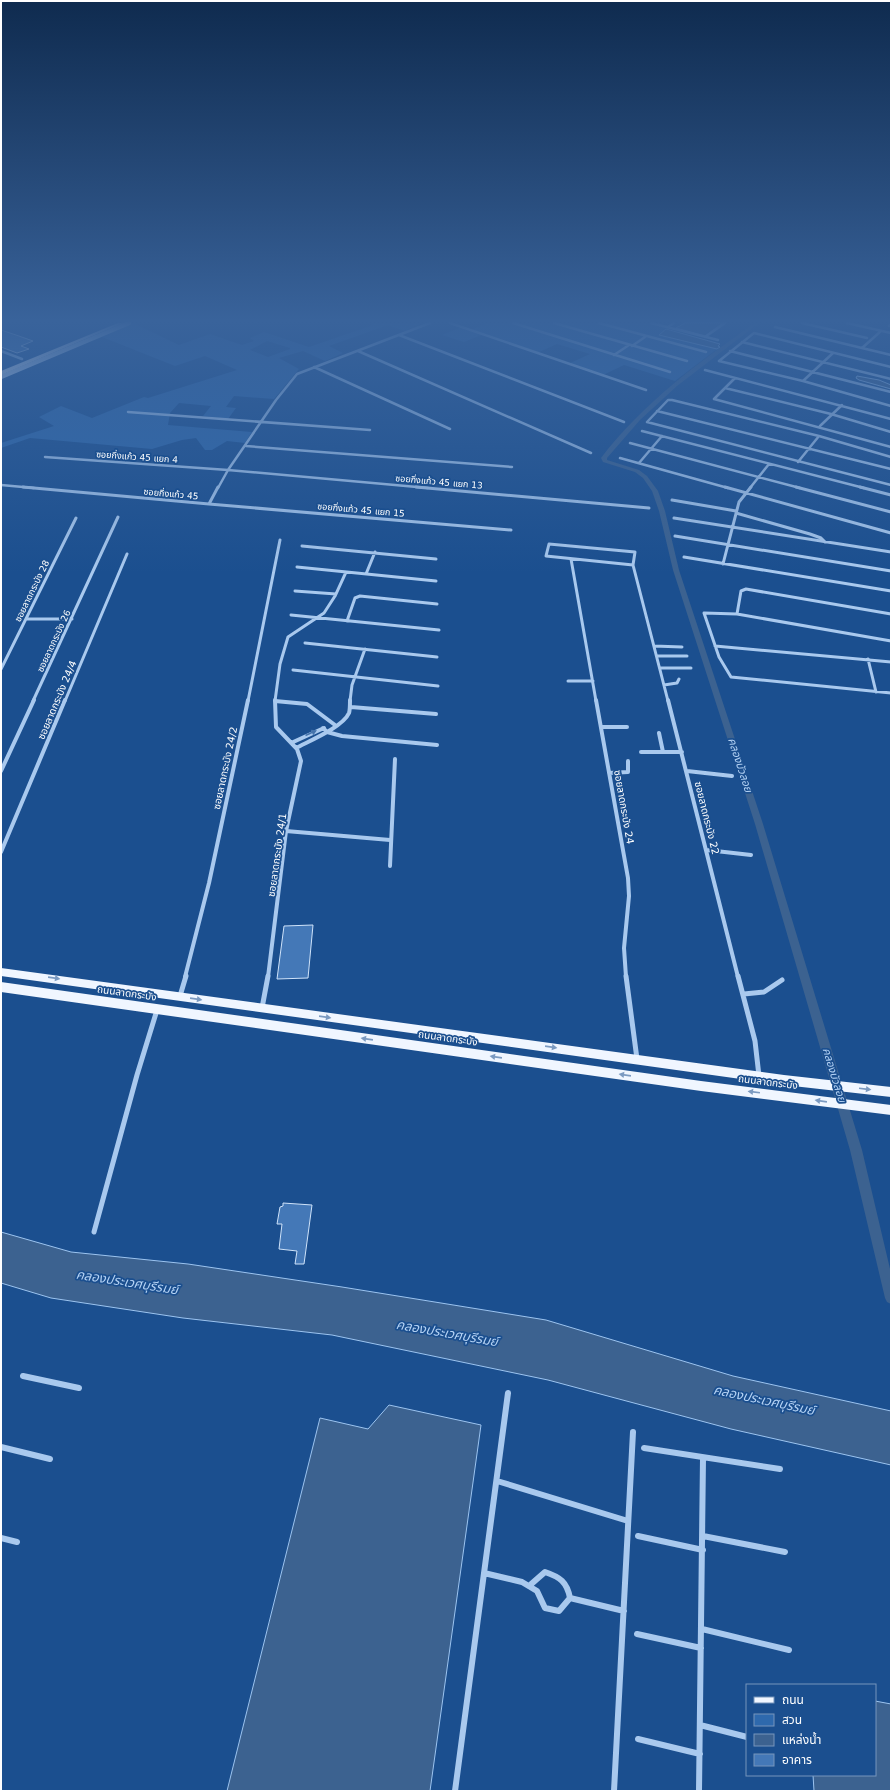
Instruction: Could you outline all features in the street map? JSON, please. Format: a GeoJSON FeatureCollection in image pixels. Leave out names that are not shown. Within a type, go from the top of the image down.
{"type":"FeatureCollection","features":[{"type":"Feature","properties":{"kind":"main road","name":"ถนนลาดกระบัง"},"geometry":{"type":"LineString","coordinates":[[1,972],[784,1080],[886,1092]]}},
{"type":"Feature","properties":{"kind":"main road"},"geometry":{"type":"LineString","coordinates":[[20,990],[26,975]]}},
{"type":"Feature","properties":{"kind":"main road","name":"ถนนลาดกระบัง"},"geometry":{"type":"LineString","coordinates":[[1,987],[157,1010],[889,1110]]}},
{"type":"Feature","properties":{"kind":"street","name":"ซอยกิ่งแก้ว 45"},"geometry":{"type":"LineString","coordinates":[[1,485],[209,504],[228,470],[272,407]]}},
{"type":"Feature","properties":{"kind":"street"},"geometry":{"type":"LineString","coordinates":[[401,407],[450,429]]}},
{"type":"Feature","properties":{"kind":"street"},"geometry":{"type":"LineString","coordinates":[[485,407],[591,453]]}},
{"type":"Feature","properties":{"kind":"street"},"geometry":{"type":"LineString","coordinates":[[585,407],[624,422]]}},
{"type":"Feature","properties":{"kind":"street"},"geometry":{"type":"LineString","coordinates":[[661,407],[647,423],[891,485]]}},
{"type":"Feature","properties":{"kind":"street"},"geometry":{"type":"LineString","coordinates":[[699,407],[819,436],[891,457]]}},
{"type":"Feature","properties":{"kind":"street"},"geometry":{"type":"LineString","coordinates":[[744,407],[820,426],[891,447]]}},
{"type":"Feature","properties":{"kind":"street"},"geometry":{"type":"LineString","coordinates":[[801,407],[891,432]]}},
{"type":"Feature","properties":{"kind":"street"},"geometry":{"type":"LineString","coordinates":[[820,426],[840,407]]}},
{"type":"Feature","properties":{"kind":"street"},"geometry":{"type":"LineString","coordinates":[[848,407],[891,419]]}},
{"type":"Feature","properties":{"kind":"street"},"geometry":{"type":"LineString","coordinates":[[657,411],[891,469]]}},
{"type":"Feature","properties":{"kind":"street"},"geometry":{"type":"LineString","coordinates":[[128,412],[370,430]]}},
{"type":"Feature","properties":{"kind":"street"},"geometry":{"type":"LineString","coordinates":[[642,431],[891,495]]}},
{"type":"Feature","properties":{"kind":"street"},"geometry":{"type":"LineString","coordinates":[[639,463],[662,436]]}},
{"type":"Feature","properties":{"kind":"street"},"geometry":{"type":"LineString","coordinates":[[798,462],[819,436]]}},
{"type":"Feature","properties":{"kind":"street"},"geometry":{"type":"LineString","coordinates":[[630,443],[891,512]]}},
{"type":"Feature","properties":{"kind":"street"},"geometry":{"type":"LineString","coordinates":[[246,446],[512,467]]}},
{"type":"Feature","properties":{"kind":"street","name":"ซอยกิ่งแก้ว 45 แยก 4"},"geometry":{"type":"LineString","coordinates":[[44,457],[228,470]]}},
{"type":"Feature","properties":{"kind":"street"},"geometry":{"type":"LineString","coordinates":[[620,458],[891,533]]}},
{"type":"Feature","properties":{"kind":"street"},"geometry":{"type":"LineString","coordinates":[[723,564],[739,502],[769,464]]}},
{"type":"Feature","properties":{"kind":"street","name":"ซอยกิ่งแก้ว 45 แยก 13"},"geometry":{"type":"LineString","coordinates":[[228,470],[649,508]]}},
{"type":"Feature","properties":{"kind":"street"},"geometry":{"type":"LineString","coordinates":[[672,500],[736,512],[814,535],[821,538],[825,542]]}},
{"type":"Feature","properties":{"kind":"street","name":"ซอยกิ่งแก้ว 45 แยก 15"},"geometry":{"type":"LineString","coordinates":[[209,504],[511,530]]}},
{"type":"Feature","properties":{"kind":"street","name":"ซอยลาดกระบัง 26"},"geometry":{"type":"LineString","coordinates":[[1,771],[118,517]]}},
{"type":"Feature","properties":{"kind":"street","name":"ซอยลาดกระบัง 28"},"geometry":{"type":"LineString","coordinates":[[1,669],[76,518]]}},
{"type":"Feature","properties":{"kind":"street"},"geometry":{"type":"LineString","coordinates":[[674,518],[891,552]]}},
{"type":"Feature","properties":{"kind":"street"},"geometry":{"type":"LineString","coordinates":[[675,536],[891,571]]}},
{"type":"Feature","properties":{"kind":"street","name":"ซอยลาดกระบัง 24/2"},"geometry":{"type":"LineString","coordinates":[[180,996],[199,926],[221,827],[280,540]]}},
{"type":"Feature","properties":{"kind":"street","name":"ซอยลาดกระบัง 22"},"geometry":{"type":"LineString","coordinates":[[571,559],[546,556],[549,544],[635,552],[634,565],[744,994],[755,1041],[758,1076]]}},
{"type":"Feature","properties":{"kind":"street"},"geometry":{"type":"LineString","coordinates":[[302,546],[436,558]]}},
{"type":"Feature","properties":{"kind":"street"},"geometry":{"type":"LineString","coordinates":[[366,574],[375,552]]}},
{"type":"Feature","properties":{"kind":"street","name":"ซอยลาดกระบัง 24/4"},"geometry":{"type":"LineString","coordinates":[[1,852],[127,554]]}},
{"type":"Feature","properties":{"kind":"street"},"geometry":{"type":"LineString","coordinates":[[684,557],[891,591]]}},
{"type":"Feature","properties":{"kind":"street"},"geometry":{"type":"LineString","coordinates":[[571,559],[634,565]]}},
{"type":"Feature","properties":{"kind":"street","name":"ซอยลาดกระบัง 24"},"geometry":{"type":"LineString","coordinates":[[571,559],[630,891],[624,948],[627,987],[637,1059]]}},
{"type":"Feature","properties":{"kind":"street"},"geometry":{"type":"LineString","coordinates":[[297,567],[436,581]]}},
{"type":"Feature","properties":{"kind":"street"},"geometry":{"type":"LineString","coordinates":[[346,572],[328,608],[318,618],[302,626],[288,637],[283,647],[275,701],[274,722],[276,727],[296,748],[327,732],[346,717],[351,707],[350,693],[364,650]]}},
{"type":"Feature","properties":{"kind":"street"},"geometry":{"type":"LineString","coordinates":[[737,614],[741,591],[746,589],[891,614]]}},
{"type":"Feature","properties":{"kind":"street"},"geometry":{"type":"LineString","coordinates":[[295,591],[336,594]]}},
{"type":"Feature","properties":{"kind":"street"},"geometry":{"type":"LineString","coordinates":[[347,621],[356,598],[360,596],[437,604]]}},
{"type":"Feature","properties":{"kind":"street"},"geometry":{"type":"LineString","coordinates":[[891,641],[737,614],[704,612],[715,646],[726,672],[731,677],[891,693]]}},
{"type":"Feature","properties":{"kind":"street"},"geometry":{"type":"LineString","coordinates":[[291,615],[439,630]]}},
{"type":"Feature","properties":{"kind":"street"},"geometry":{"type":"LineString","coordinates":[[26,619],[72,619]]}},
{"type":"Feature","properties":{"kind":"street"},"geometry":{"type":"LineString","coordinates":[[305,643],[437,658]]}},
{"type":"Feature","properties":{"kind":"street"},"geometry":{"type":"LineString","coordinates":[[654,646],[682,647]]}},
{"type":"Feature","properties":{"kind":"street"},"geometry":{"type":"LineString","coordinates":[[715,646],[891,662]]}},
{"type":"Feature","properties":{"kind":"street"},"geometry":{"type":"LineString","coordinates":[[657,656],[687,656]]}},
{"type":"Feature","properties":{"kind":"street"},"geometry":{"type":"LineString","coordinates":[[868,659],[876,692]]}},
{"type":"Feature","properties":{"kind":"street"},"geometry":{"type":"LineString","coordinates":[[660,668],[691,668]]}},
{"type":"Feature","properties":{"kind":"street"},"geometry":{"type":"LineString","coordinates":[[293,670],[438,686]]}},
{"type":"Feature","properties":{"kind":"street"},"geometry":{"type":"LineString","coordinates":[[664,685],[675,684],[679,679]]}},
{"type":"Feature","properties":{"kind":"street"},"geometry":{"type":"LineString","coordinates":[[568,682],[593,681]]}},
{"type":"Feature","properties":{"kind":"street"},"geometry":{"type":"LineString","coordinates":[[275,701],[307,704],[334,726]]}},
{"type":"Feature","properties":{"kind":"street"},"geometry":{"type":"LineString","coordinates":[[351,707],[436,714]]}},
{"type":"Feature","properties":{"kind":"street"},"geometry":{"type":"LineString","coordinates":[[291,743],[323,728],[334,726]]}},
{"type":"Feature","properties":{"kind":"street"},"geometry":{"type":"LineString","coordinates":[[602,727],[627,727]]}},
{"type":"Feature","properties":{"kind":"street"},"geometry":{"type":"LineString","coordinates":[[323,728],[327,732],[342,736],[438,745]]}},
{"type":"Feature","properties":{"kind":"street"},"geometry":{"type":"LineString","coordinates":[[659,733],[663,752]]}},
{"type":"Feature","properties":{"kind":"street","name":"ซอยลาดกระบัง 24/1"},"geometry":{"type":"LineString","coordinates":[[262,1008],[270,967],[286,831],[300,770],[301,756],[296,748]]}},
{"type":"Feature","properties":{"kind":"street"},"geometry":{"type":"LineString","coordinates":[[641,752],[682,752]]}},
{"type":"Feature","properties":{"kind":"street"},"geometry":{"type":"LineString","coordinates":[[390,866],[390,840],[395,759]]}},
{"type":"Feature","properties":{"kind":"street"},"geometry":{"type":"LineString","coordinates":[[609,773],[628,772],[628,761]]}},
{"type":"Feature","properties":{"kind":"street"},"geometry":{"type":"LineString","coordinates":[[687,771],[732,776]]}},
{"type":"Feature","properties":{"kind":"street"},"geometry":{"type":"LineString","coordinates":[[286,831],[390,840]]}},
{"type":"Feature","properties":{"kind":"street"},"geometry":{"type":"LineString","coordinates":[[707,850],[751,855]]}},
{"type":"Feature","properties":{"kind":"street"},"geometry":{"type":"LineString","coordinates":[[744,994],[765,993],[773,989],[782,980]]}},
{"type":"Feature","properties":{"kind":"street"},"geometry":{"type":"LineString","coordinates":[[94,1232],[137,1074],[157,1010]]}},
{"type":"Feature","properties":{"kind":"street"},"geometry":{"type":"LineString","coordinates":[[23,1376],[79,1388]]}},
{"type":"Feature","properties":{"kind":"street"},"geometry":{"type":"LineString","coordinates":[[455,1791],[508,1393]]}},
{"type":"Feature","properties":{"kind":"street"},"geometry":{"type":"LineString","coordinates":[[614,1791],[633,1432]]}},
{"type":"Feature","properties":{"kind":"street"},"geometry":{"type":"LineString","coordinates":[[1,1446],[50,1459]]}},
{"type":"Feature","properties":{"kind":"street"},"geometry":{"type":"LineString","coordinates":[[644,1448],[780,1469]]}},
{"type":"Feature","properties":{"kind":"street"},"geometry":{"type":"LineString","coordinates":[[699,1791],[703,1458]]}},
{"type":"Feature","properties":{"kind":"street"},"geometry":{"type":"LineString","coordinates":[[497,1481],[628,1521]]}},
{"type":"Feature","properties":{"kind":"street"},"geometry":{"type":"LineString","coordinates":[[638,1536],[703,1550]]}},
{"type":"Feature","properties":{"kind":"street"},"geometry":{"type":"LineString","coordinates":[[703,1536],[786,1552]]}},
{"type":"Feature","properties":{"kind":"street"},"geometry":{"type":"LineString","coordinates":[[1,1538],[17,1542]]}},
{"type":"Feature","properties":{"kind":"street"},"geometry":{"type":"LineString","coordinates":[[484,1573],[522,1582],[529,1586],[537,1591],[545,1608],[559,1611],[570,1598],[568,1586],[561,1577],[545,1572],[529,1586]]}},
{"type":"Feature","properties":{"kind":"street"},"geometry":{"type":"LineString","coordinates":[[570,1598],[624,1611]]}},
{"type":"Feature","properties":{"kind":"street"},"geometry":{"type":"LineString","coordinates":[[702,1628],[789,1650]]}},
{"type":"Feature","properties":{"kind":"street"},"geometry":{"type":"LineString","coordinates":[[637,1634],[701,1648]]}},
{"type":"Feature","properties":{"kind":"street"},"geometry":{"type":"LineString","coordinates":[[700,1725],[746,1736]]}},
{"type":"Feature","properties":{"kind":"street"},"geometry":{"type":"LineString","coordinates":[[638,1739],[700,1754]]}},
{"type":"Feature","properties":{"kind":"green space"},"geometry":{"type":"Polygon","coordinates":[[[60,407],[92,418],[120,407],[176,407],[170,413],[168,425],[252,432],[245,443],[227,441],[212,450],[205,450],[196,438],[182,440],[152,449],[30,438],[1,448],[1,443],[54,426],[39,417],[60,407]]]}},
{"type":"Feature","properties":{"kind":"green space"},"geometry":{"type":"Polygon","coordinates":[[[210,407],[236,408],[228,419],[203,416],[210,407]]]}},
{"type":"Feature","properties":{"kind":"water","name":"คลองประเวศบุรีรมย์"},"geometry":{"type":"Polygon","coordinates":[[[1,1232],[71,1252],[188,1264],[546,1320],[733,1376],[891,1411],[891,1465],[731,1429],[548,1380],[332,1335],[183,1318],[51,1298],[1,1283],[1,1232]]]}},
{"type":"Feature","properties":{"kind":"water"},"geometry":{"type":"Polygon","coordinates":[[[389,1405],[481,1425],[430,1791],[227,1791],[320,1418],[368,1429],[389,1405]]]}},
{"type":"Feature","properties":{"kind":"water"},"geometry":{"type":"Polygon","coordinates":[[[876,1701],[891,1704],[891,1791],[814,1791],[813,1776],[876,1776],[876,1701]]]}},
{"type":"Feature","properties":{"kind":"building"},"geometry":{"type":"Polygon","coordinates":[[[313,925],[308,978],[277,979],[284,926],[313,925]]]}},
{"type":"Feature","properties":{"kind":"building"},"geometry":{"type":"Polygon","coordinates":[[[283,1203],[312,1205],[304,1264],[295,1264],[297,1251],[279,1249],[282,1224],[277,1224],[280,1207],[283,1206],[283,1203]]]}},
{"type":"Feature","properties":{"kind":"waterway","name":"คลองบัวลอย"},"geometry":{"type":"LineString","coordinates":[[651,407],[638,419],[604,458],[605,461],[637,471],[645,477],[655,491],[662,511],[676,570],[759,824],[856,1150],[891,1298]]}}]}
